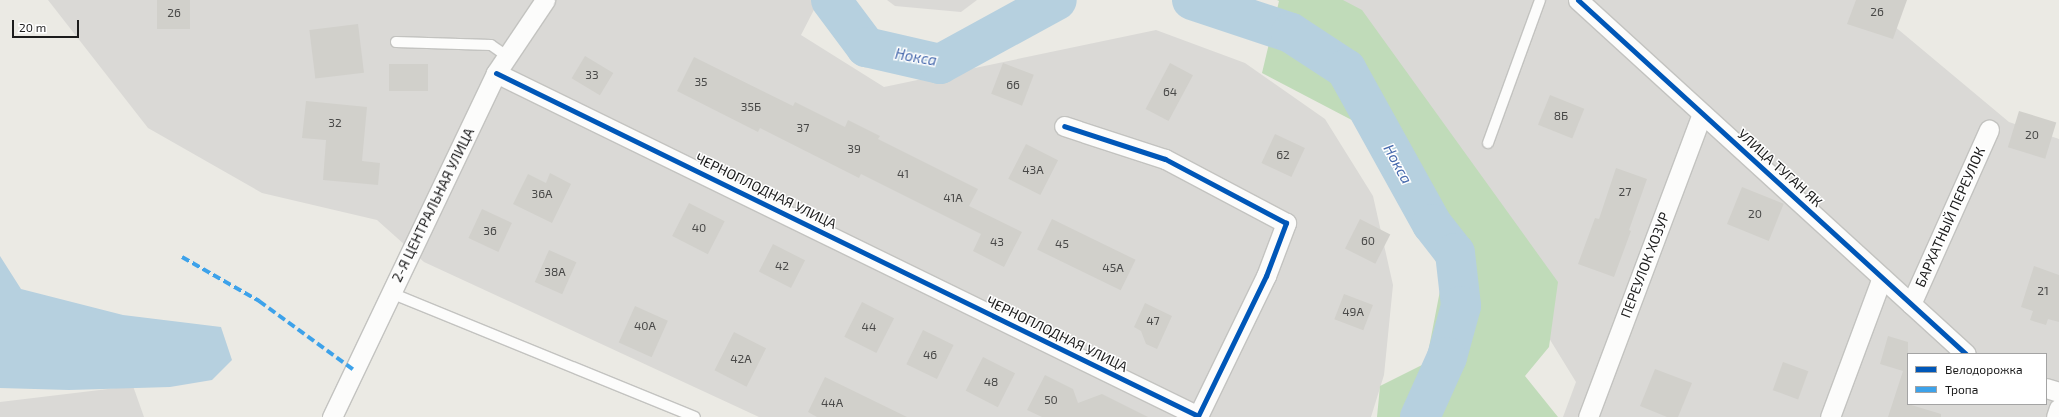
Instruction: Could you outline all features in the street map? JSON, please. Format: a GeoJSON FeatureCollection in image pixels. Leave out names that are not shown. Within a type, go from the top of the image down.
{"type":"FeatureCollection","features":[{"type":"Feature","properties":{"kind":"street","name":"2-Я ЦЕНТРАЛЬНАЯ УЛИЦА"},"geometry":{"type":"LineString","coordinates":[[332,417],[496,73],[545,0]]}},
{"type":"Feature","properties":{"kind":"street","name":"УЛИЦА ТУГАН ЯК"},"geometry":{"type":"LineString","coordinates":[[1578,0],[1965,353]]}},
{"type":"Feature","properties":{"kind":"street","name":"ЧЕРНОПЛОДНАЯ УЛИЦА"},"geometry":{"type":"LineString","coordinates":[[496,73],[1199,416],[1266,276],[1286,223],[1165,159],[1064,126]]}},
{"type":"Feature","properties":{"kind":"street","name":"ПЕРЕУЛОК ХОЗУР"},"geometry":{"type":"LineString","coordinates":[[1588,417],[1702,114]]}},
{"type":"Feature","properties":{"kind":"street","name":"БАРХАТНЫЙ ПЕРЕУЛОК"},"geometry":{"type":"LineString","coordinates":[[1912,304],[1989,130]]}},
{"type":"Feature","properties":{"kind":"street"},"geometry":{"type":"LineString","coordinates":[[1830,417],[1882,277]]}},
{"type":"Feature","properties":{"kind":"street"},"geometry":{"type":"LineString","coordinates":[[2047,388],[2059,392]]}},
{"type":"Feature","properties":{"kind":"street"},"geometry":{"type":"LineString","coordinates":[[2056,417],[2059,408]]}},
{"type":"Feature","properties":{"kind":"lane"},"geometry":{"type":"LineString","coordinates":[[1488,143],[1540,0]]}},
{"type":"Feature","properties":{"kind":"lane"},"geometry":{"type":"LineString","coordinates":[[396,42],[491,45],[507,56]]}},
{"type":"Feature","properties":{"kind":"lane"},"geometry":{"type":"LineString","coordinates":[[391,293],[695,417]]}},
{"type":"Feature","properties":{"kind":"shaded area"},"geometry":{"type":"Polygon","coordinates":[[[48,0],[819,0],[801,35],[884,87],[1156,30],[1245,63],[1325,119],[1373,196],[1393,285],[1384,375],[1371,417],[759,417],[424,262],[377,220],[262,193],[148,128],[48,0]]]}},
{"type":"Feature","properties":{"kind":"shaded area"},"geometry":{"type":"Polygon","coordinates":[[[887,0],[977,0],[961,12],[895,6],[887,0]]]}},
{"type":"Feature","properties":{"kind":"shaded area"},"geometry":{"type":"Polygon","coordinates":[[[1307,0],[1863,0],[2009,122],[2059,139],[2059,417],[1563,417],[1576,382],[1354,21],[1307,0]]]}},
{"type":"Feature","properties":{"kind":"shaded area"},"geometry":{"type":"Polygon","coordinates":[[[133,386],[144,417],[0,417],[0,402],[133,386]]]}},
{"type":"Feature","properties":{"kind":"green space"},"geometry":{"type":"Polygon","coordinates":[[[1277,0],[1343,0],[1362,10],[1558,282],[1549,347],[1525,376],[1558,417],[1377,417],[1380,386],[1426,363],[1443,275],[1367,128],[1262,73],[1279,1],[1277,0]]]}},
{"type":"Feature","properties":{"kind":"water"},"geometry":{"type":"Polygon","coordinates":[[[0,256],[21,289],[123,315],[221,327],[232,360],[212,380],[170,387],[69,390],[0,388],[0,256]]]}},
{"type":"Feature","properties":{"kind":"building"},"geometry":{"type":"Polygon","coordinates":[[[157,0],[190,0],[190,29],[157,29],[157,0]]]}},
{"type":"Feature","properties":{"kind":"building"},"geometry":{"type":"Polygon","coordinates":[[[1856,0],[1907,0],[1893,39],[1847,24],[1856,0]]]}},
{"type":"Feature","properties":{"kind":"building"},"geometry":{"type":"Polygon","coordinates":[[[358,24],[364,73],[315,79],[309,30],[358,24]]]}},
{"type":"Feature","properties":{"kind":"building"},"geometry":{"type":"Polygon","coordinates":[[[585,56],[613,73],[600,95],[572,78],[585,56]]]}},
{"type":"Feature","properties":{"kind":"building"},"geometry":{"type":"Polygon","coordinates":[[[694,57],[793,106],[795,102],[845,127],[848,120],[880,136],[878,139],[978,189],[969,206],[1022,232],[1004,267],[973,251],[981,234],[861,174],[859,178],[760,128],[758,132],[677,91],[694,57]]]}},
{"type":"Feature","properties":{"kind":"building"},"geometry":{"type":"Polygon","coordinates":[[[1003,63],[1034,75],[1022,106],[991,94],[1003,63]]]}},
{"type":"Feature","properties":{"kind":"building"},"geometry":{"type":"Polygon","coordinates":[[[1170,63],[1193,75],[1169,121],[1146,109],[1170,63]]]}},
{"type":"Feature","properties":{"kind":"building"},"geometry":{"type":"Polygon","coordinates":[[[389,64],[428,64],[428,91],[389,91],[389,64]]]}},
{"type":"Feature","properties":{"kind":"building"},"geometry":{"type":"Polygon","coordinates":[[[1550,95],[1584,109],[1572,139],[1538,125],[1550,95]]]}},
{"type":"Feature","properties":{"kind":"building"},"geometry":{"type":"Polygon","coordinates":[[[306,101],[367,107],[362,161],[380,163],[378,185],[323,180],[326,140],[302,138],[306,101]]]}},
{"type":"Feature","properties":{"kind":"building"},"geometry":{"type":"Polygon","coordinates":[[[2019,111],[2056,122],[2045,159],[2008,147],[2019,111]]]}},
{"type":"Feature","properties":{"kind":"building"},"geometry":{"type":"Polygon","coordinates":[[[1275,134],[1305,148],[1291,177],[1261,163],[1275,134]]]}},
{"type":"Feature","properties":{"kind":"building"},"geometry":{"type":"Polygon","coordinates":[[[1026,144],[1058,160],[1040,195],[1008,179],[1026,144]]]}},
{"type":"Feature","properties":{"kind":"building"},"geometry":{"type":"Polygon","coordinates":[[[1616,168],[1647,179],[1629,230],[1631,231],[1614,277],[1578,264],[1595,218],[1599,219],[1616,168]]]}},
{"type":"Feature","properties":{"kind":"building"},"geometry":{"type":"Polygon","coordinates":[[[550,173],[571,184],[552,223],[513,204],[528,174],[546,183],[550,173]]]}},
{"type":"Feature","properties":{"kind":"building"},"geometry":{"type":"Polygon","coordinates":[[[1742,187],[1784,204],[1769,241],[1727,224],[1742,187]]]}},
{"type":"Feature","properties":{"kind":"building"},"geometry":{"type":"Polygon","coordinates":[[[689,203],[725,221],[708,254],[672,236],[689,203]]]}},
{"type":"Feature","properties":{"kind":"building"},"geometry":{"type":"Polygon","coordinates":[[[482,209],[512,223],[498,252],[468,238],[482,209]]]}},
{"type":"Feature","properties":{"kind":"building"},"geometry":{"type":"Polygon","coordinates":[[[1052,219],[1136,260],[1121,290],[1037,250],[1052,219]]]}},
{"type":"Feature","properties":{"kind":"building"},"geometry":{"type":"Polygon","coordinates":[[[1360,219],[1390,234],[1375,264],[1345,248],[1360,219]]]}},
{"type":"Feature","properties":{"kind":"building"},"geometry":{"type":"Polygon","coordinates":[[[773,244],[805,260],[791,288],[759,272],[773,244]]]}},
{"type":"Feature","properties":{"kind":"building"},"geometry":{"type":"Polygon","coordinates":[[[549,250],[576,262],[562,294],[535,282],[549,250]]]}},
{"type":"Feature","properties":{"kind":"building"},"geometry":{"type":"Polygon","coordinates":[[[2034,266],[2059,275],[2059,322],[2048,319],[2046,325],[2030,320],[2033,311],[2021,307],[2034,266]]]}},
{"type":"Feature","properties":{"kind":"building"},"geometry":{"type":"Polygon","coordinates":[[[1344,294],[1373,305],[1363,330],[1334,319],[1344,294]]]}},
{"type":"Feature","properties":{"kind":"building"},"geometry":{"type":"Polygon","coordinates":[[[862,302],[894,318],[876,353],[844,337],[862,302]]]}},
{"type":"Feature","properties":{"kind":"building"},"geometry":{"type":"Polygon","coordinates":[[[1145,303],[1172,316],[1157,349],[1146,344],[1141,331],[1134,327],[1145,303]]]}},
{"type":"Feature","properties":{"kind":"building"},"geometry":{"type":"Polygon","coordinates":[[[635,306],[668,321],[652,357],[619,343],[635,306]]]}},
{"type":"Feature","properties":{"kind":"building"},"geometry":{"type":"Polygon","coordinates":[[[923,330],[954,345],[937,379],[906,364],[923,330]]]}},
{"type":"Feature","properties":{"kind":"building"},"geometry":{"type":"Polygon","coordinates":[[[734,332],[766,348],[747,387],[714,370],[734,332]]]}},
{"type":"Feature","properties":{"kind":"building"},"geometry":{"type":"Polygon","coordinates":[[[1888,336],[1908,342],[1907,405],[1941,414],[1941,417],[1888,417],[1903,371],[1880,364],[1888,336]]]}},
{"type":"Feature","properties":{"kind":"building"},"geometry":{"type":"Polygon","coordinates":[[[983,357],[1015,373],[998,407],[966,391],[983,357]]]}},
{"type":"Feature","properties":{"kind":"building"},"geometry":{"type":"Polygon","coordinates":[[[1783,362],[1808,371],[1798,399],[1773,390],[1783,362]]]}},
{"type":"Feature","properties":{"kind":"building"},"geometry":{"type":"Polygon","coordinates":[[[1655,369],[1692,383],[1678,417],[1667,417],[1640,406],[1655,369]]]}},
{"type":"Feature","properties":{"kind":"building"},"geometry":{"type":"Polygon","coordinates":[[[1045,375],[1073,389],[1078,403],[1102,394],[1148,417],[1042,417],[1027,410],[1045,375]]]}},
{"type":"Feature","properties":{"kind":"building"},"geometry":{"type":"Polygon","coordinates":[[[825,377],[907,417],[817,417],[808,412],[825,377]]]}},
{"type":"Feature","properties":{"kind":"waterway","name":"Нокса"},"geometry":{"type":"LineString","coordinates":[[831,0],[866,47],[940,64],[1057,0]]}},
{"type":"Feature","properties":{"kind":"waterway","name":"Нокса"},"geometry":{"type":"LineString","coordinates":[[1192,0],[1291,33],[1346,69],[1432,224],[1455,253],[1461,306],[1447,357],[1420,417]]}},
{"type":"Feature","properties":{"kind":"marked path"},"geometry":{"type":"LineString","coordinates":[[182,257],[259,301],[354,370]]}},
{"type":"Feature","properties":{"kind":"cycle path"},"geometry":{"type":"LineString","coordinates":[[1578,0],[1965,353]]}},
{"type":"Feature","properties":{"kind":"cycle path"},"geometry":{"type":"LineString","coordinates":[[496,73],[1198,416],[1266,276],[1286,223],[1165,159],[1064,126]]}}]}
